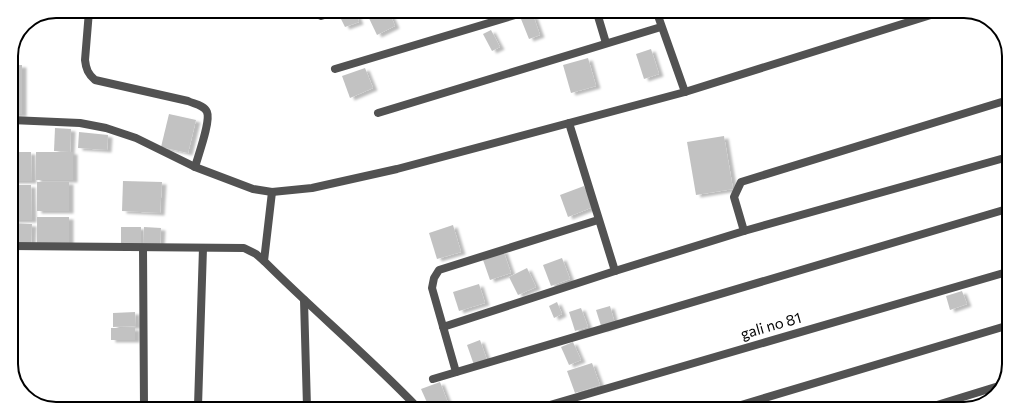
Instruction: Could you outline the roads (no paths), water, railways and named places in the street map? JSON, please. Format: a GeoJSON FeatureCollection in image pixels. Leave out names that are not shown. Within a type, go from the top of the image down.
{"type":"FeatureCollection","features":[{"type":"Feature","properties":{"kind":"street"},"geometry":{"type":"LineString","coordinates":[[88,18],[85,60],[89,75],[95,80],[188,101],[202,107],[207,112],[207,128],[195,167]]}},
{"type":"Feature","properties":{"kind":"street"},"geometry":{"type":"LineString","coordinates":[[335,69],[505,18]]}},
{"type":"Feature","properties":{"kind":"street"},"geometry":{"type":"LineString","coordinates":[[598,18],[606,43]]}},
{"type":"Feature","properties":{"kind":"street"},"geometry":{"type":"LineString","coordinates":[[659,18],[685,92]]}},
{"type":"Feature","properties":{"kind":"street"},"geometry":{"type":"LineString","coordinates":[[18,120],[80,123],[106,128],[136,138],[195,167],[253,189],[272,192],[312,188],[397,169],[685,92],[921,18]]}},
{"type":"Feature","properties":{"kind":"street"},"geometry":{"type":"LineString","coordinates":[[378,113],[661,26]]}},
{"type":"Feature","properties":{"kind":"street"},"geometry":{"type":"LineString","coordinates":[[744,231],[734,196],[741,182],[1002,102]]}},
{"type":"Feature","properties":{"kind":"street"},"geometry":{"type":"LineString","coordinates":[[569,123],[615,271]]}},
{"type":"Feature","properties":{"kind":"street"},"geometry":{"type":"LineString","coordinates":[[443,327],[744,231],[1002,159]]}},
{"type":"Feature","properties":{"kind":"street"},"geometry":{"type":"LineString","coordinates":[[264,261],[272,192]]}},
{"type":"Feature","properties":{"kind":"street"},"geometry":{"type":"LineString","coordinates":[[433,378],[1002,210]]}},
{"type":"Feature","properties":{"kind":"street"},"geometry":{"type":"LineString","coordinates":[[456,372],[432,288],[434,278],[440,270],[598,220]]}},
{"type":"Feature","properties":{"kind":"street"},"geometry":{"type":"LineString","coordinates":[[18,246],[244,248],[256,254],[264,261],[393,382],[412,402]]}},
{"type":"Feature","properties":{"kind":"street"},"geometry":{"type":"LineString","coordinates":[[142,248],[144,402]]}},
{"type":"Feature","properties":{"kind":"street"},"geometry":{"type":"LineString","coordinates":[[198,402],[203,248]]}},
{"type":"Feature","properties":{"kind":"street","name":"gali no 81"},"geometry":{"type":"LineString","coordinates":[[563,402],[1002,273]]}},
{"type":"Feature","properties":{"kind":"street"},"geometry":{"type":"LineString","coordinates":[[304,300],[307,402]]}},
{"type":"Feature","properties":{"kind":"street"},"geometry":{"type":"LineString","coordinates":[[752,402],[1002,327]]}},
{"type":"Feature","properties":{"kind":"street"},"geometry":{"type":"LineString","coordinates":[[947,402],[994,388]]}}]}
